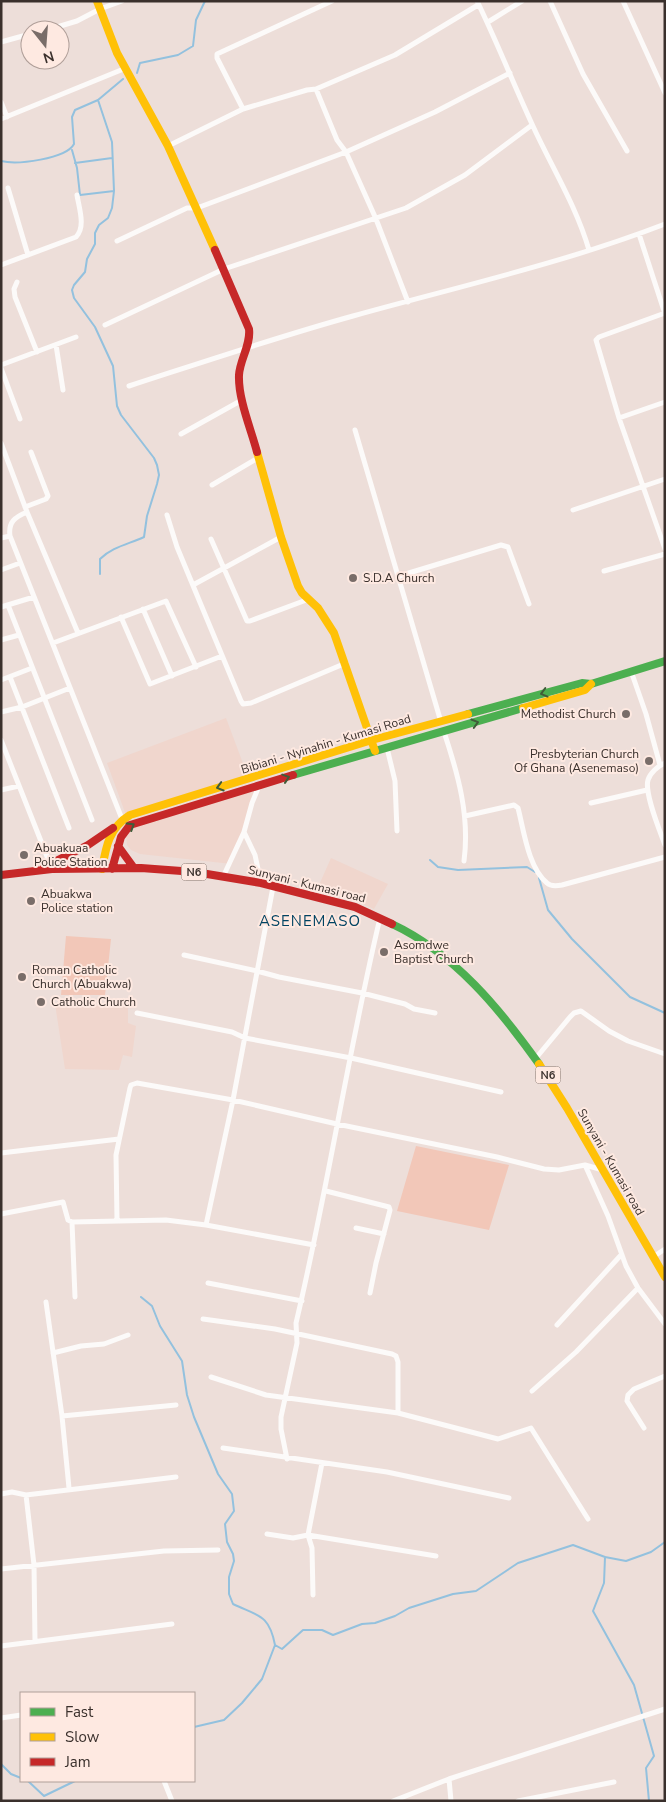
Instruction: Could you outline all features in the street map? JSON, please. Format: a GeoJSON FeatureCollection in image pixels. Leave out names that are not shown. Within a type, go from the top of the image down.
{"type":"FeatureCollection","features":[{"type":"Feature","properties":{"kind":"main road"},"geometry":{"type":"LineString","coordinates":[[99,5],[117,53],[127,68],[168,146],[249,329],[250,334],[238,374],[239,388],[281,537],[298,586],[302,593],[310,598],[331,626],[346,663],[375,751]]}},
{"type":"Feature","properties":{"kind":"main road","name":"Bibiani - Nyinahin - Kumasi Road"},"geometry":{"type":"LineString","coordinates":[[38,870],[88,846],[122,819],[202,792],[372,740],[582,683],[591,684],[665,661]]}},
{"type":"Feature","properties":{"kind":"main road","name":"Bibiani - Nyinahin - Kumasi Road"},"geometry":{"type":"LineString","coordinates":[[112,869],[123,833],[130,825],[585,690],[591,684]]}},
{"type":"Feature","properties":{"kind":"main road"},"geometry":{"type":"LineString","coordinates":[[102,869],[113,827]]}},
{"type":"Feature","properties":{"kind":"main road"},"geometry":{"type":"LineString","coordinates":[[118,846],[134,868]]}},
{"type":"Feature","properties":{"kind":"main road","name":"Sunyani - Kumasi road"},"geometry":{"type":"LineString","coordinates":[[1,875],[38,870],[134,868],[195,872],[261,883],[355,907],[404,930],[460,969],[496,1006],[536,1058],[561,1097],[665,1276]]}},
{"type":"Feature","properties":{"kind":"street"},"geometry":{"type":"LineString","coordinates":[[70,23],[77,21],[99,5],[122,1]]}},
{"type":"Feature","properties":{"kind":"street"},"geometry":{"type":"LineString","coordinates":[[243,109],[217,58],[217,54],[332,1]]}},
{"type":"Feature","properties":{"kind":"street"},"geometry":{"type":"LineString","coordinates":[[488,22],[522,1]]}},
{"type":"Feature","properties":{"kind":"street"},"geometry":{"type":"LineString","coordinates":[[550,1],[583,74],[627,152]]}},
{"type":"Feature","properties":{"kind":"street"},"geometry":{"type":"LineString","coordinates":[[623,1],[665,93]]}},
{"type":"Feature","properties":{"kind":"street"},"geometry":{"type":"LineString","coordinates":[[168,146],[243,109],[316,88],[376,65],[478,3],[532,125],[574,206],[589,250]]}},
{"type":"Feature","properties":{"kind":"street"},"geometry":{"type":"LineString","coordinates":[[1,42],[20,37]]}},
{"type":"Feature","properties":{"kind":"street"},"geometry":{"type":"LineString","coordinates":[[1,102],[4,118],[127,68]]}},
{"type":"Feature","properties":{"kind":"street"},"geometry":{"type":"LineString","coordinates":[[117,242],[187,208],[197,208],[346,152],[435,112],[510,73]]}},
{"type":"Feature","properties":{"kind":"street"},"geometry":{"type":"LineString","coordinates":[[316,88],[334,134],[346,152],[376,219],[408,302]]}},
{"type":"Feature","properties":{"kind":"street"},"geometry":{"type":"LineString","coordinates":[[105,325],[224,269],[406,208],[465,176],[532,125]]}},
{"type":"Feature","properties":{"kind":"street"},"geometry":{"type":"LineString","coordinates":[[8,188],[28,255]]}},
{"type":"Feature","properties":{"kind":"street"},"geometry":{"type":"LineString","coordinates":[[1,265],[70,240],[80,233],[82,227],[77,195]]}},
{"type":"Feature","properties":{"kind":"street"},"geometry":{"type":"LineString","coordinates":[[129,386],[246,348],[354,316],[589,250],[665,224]]}},
{"type":"Feature","properties":{"kind":"street"},"geometry":{"type":"LineString","coordinates":[[639,234],[665,313],[597,338],[597,342],[620,418],[665,550]]}},
{"type":"Feature","properties":{"kind":"street"},"geometry":{"type":"LineString","coordinates":[[18,282],[14,289],[15,297],[37,352]]}},
{"type":"Feature","properties":{"kind":"street"},"geometry":{"type":"LineString","coordinates":[[20,419],[1,367],[76,337]]}},
{"type":"Feature","properties":{"kind":"street"},"geometry":{"type":"LineString","coordinates":[[56,345],[64,390]]}},
{"type":"Feature","properties":{"kind":"street"},"geometry":{"type":"LineString","coordinates":[[181,434],[242,400]]}},
{"type":"Feature","properties":{"kind":"street"},"geometry":{"type":"LineString","coordinates":[[620,418],[665,402]]}},
{"type":"Feature","properties":{"kind":"street"},"geometry":{"type":"LineString","coordinates":[[355,430],[441,722]]}},
{"type":"Feature","properties":{"kind":"street"},"geometry":{"type":"LineString","coordinates":[[1,443],[26,510],[78,633]]}},
{"type":"Feature","properties":{"kind":"street"},"geometry":{"type":"LineString","coordinates":[[31,452],[48,496],[18,515],[11,522],[9,525],[10,536],[122,819]]}},
{"type":"Feature","properties":{"kind":"street"},"geometry":{"type":"LineString","coordinates":[[212,485],[258,458]]}},
{"type":"Feature","properties":{"kind":"street"},"geometry":{"type":"LineString","coordinates":[[573,510],[665,480]]}},
{"type":"Feature","properties":{"kind":"street"},"geometry":{"type":"LineString","coordinates":[[167,515],[177,546],[241,701],[246,704],[346,663]]}},
{"type":"Feature","properties":{"kind":"street"},"geometry":{"type":"LineString","coordinates":[[1,538],[10,536]]}},
{"type":"Feature","properties":{"kind":"street"},"geometry":{"type":"LineString","coordinates":[[194,585],[281,537]]}},
{"type":"Feature","properties":{"kind":"street"},"geometry":{"type":"LineString","coordinates":[[211,539],[248,621],[310,598]]}},
{"type":"Feature","properties":{"kind":"street"},"geometry":{"type":"LineString","coordinates":[[399,576],[500,545],[506,545],[529,604]]}},
{"type":"Feature","properties":{"kind":"street"},"geometry":{"type":"LineString","coordinates":[[604,571],[665,554]]}},
{"type":"Feature","properties":{"kind":"street"},"geometry":{"type":"LineString","coordinates":[[1,570],[20,563]]}},
{"type":"Feature","properties":{"kind":"street"},"geometry":{"type":"LineString","coordinates":[[1,607],[34,597]]}},
{"type":"Feature","properties":{"kind":"street"},"geometry":{"type":"LineString","coordinates":[[53,643],[143,609],[167,602],[196,667]]}},
{"type":"Feature","properties":{"kind":"street"},"geometry":{"type":"LineString","coordinates":[[8,605],[92,820]]}},
{"type":"Feature","properties":{"kind":"street"},"geometry":{"type":"LineString","coordinates":[[143,609],[172,676]]}},
{"type":"Feature","properties":{"kind":"street"},"geometry":{"type":"LineString","coordinates":[[121,617],[149,684],[222,656]]}},
{"type":"Feature","properties":{"kind":"street"},"geometry":{"type":"LineString","coordinates":[[1,640],[19,635]]}},
{"type":"Feature","properties":{"kind":"street"},"geometry":{"type":"LineString","coordinates":[[1,680],[32,668]]}},
{"type":"Feature","properties":{"kind":"street"},"geometry":{"type":"LineString","coordinates":[[632,671],[662,764],[650,775],[647,790],[665,846]]}},
{"type":"Feature","properties":{"kind":"street"},"geometry":{"type":"LineString","coordinates":[[10,677],[69,828]]}},
{"type":"Feature","properties":{"kind":"street"},"geometry":{"type":"LineString","coordinates":[[1,712],[22,707],[70,688]]}},
{"type":"Feature","properties":{"kind":"street"},"geometry":{"type":"LineString","coordinates":[[444,732],[457,770],[465,816],[467,844],[464,861]]}},
{"type":"Feature","properties":{"kind":"street"},"geometry":{"type":"LineString","coordinates":[[1,740],[50,864]]}},
{"type":"Feature","properties":{"kind":"street"},"geometry":{"type":"LineString","coordinates":[[387,748],[395,781],[397,831]]}},
{"type":"Feature","properties":{"kind":"street"},"geometry":{"type":"LineString","coordinates":[[1,790],[20,786]]}},
{"type":"Feature","properties":{"kind":"street"},"geometry":{"type":"LineString","coordinates":[[223,877],[244,832],[259,786]]}},
{"type":"Feature","properties":{"kind":"street"},"geometry":{"type":"LineString","coordinates":[[591,803],[647,790]]}},
{"type":"Feature","properties":{"kind":"street"},"geometry":{"type":"LineString","coordinates":[[465,816],[514,805],[518,808],[530,857],[547,883],[553,886],[562,886],[665,857]]}},
{"type":"Feature","properties":{"kind":"street"},"geometry":{"type":"LineString","coordinates":[[244,832],[255,855],[261,883]]}},
{"type":"Feature","properties":{"kind":"street"},"geometry":{"type":"LineString","coordinates":[[206,1225],[233,1100],[273,887]]}},
{"type":"Feature","properties":{"kind":"street"},"geometry":{"type":"LineString","coordinates":[[287,1458],[283,1447],[281,1417],[297,1343],[296,1323],[326,1191],[362,993],[380,918]]}},
{"type":"Feature","properties":{"kind":"street"},"geometry":{"type":"LineString","coordinates":[[184,955],[279,977],[362,993],[405,1004],[414,1009],[435,1013]]}},
{"type":"Feature","properties":{"kind":"street"},"geometry":{"type":"LineString","coordinates":[[536,1058],[570,1017],[574,1013],[581,1011],[609,1031],[628,1041],[665,1054]]}},
{"type":"Feature","properties":{"kind":"street"},"geometry":{"type":"LineString","coordinates":[[137,1013],[232,1032],[245,1038],[351,1058],[501,1092]]}},
{"type":"Feature","properties":{"kind":"street"},"geometry":{"type":"LineString","coordinates":[[117,1220],[116,1155],[130,1088],[134,1083],[233,1100],[337,1124],[497,1157],[544,1169],[559,1170],[585,1165],[603,1171]]}},
{"type":"Feature","properties":{"kind":"street"},"geometry":{"type":"LineString","coordinates":[[1,1153],[119,1139]]}},
{"type":"Feature","properties":{"kind":"street"},"geometry":{"type":"LineString","coordinates":[[585,1165],[608,1216],[621,1254],[638,1288],[665,1324]]}},
{"type":"Feature","properties":{"kind":"street"},"geometry":{"type":"LineString","coordinates":[[326,1191],[389,1207],[390,1210],[370,1293]]}},
{"type":"Feature","properties":{"kind":"street"},"geometry":{"type":"LineString","coordinates":[[1,1214],[63,1202],[68,1220],[72,1222],[117,1220],[146,1222],[166,1220],[206,1225],[314,1245]]}},
{"type":"Feature","properties":{"kind":"street"},"geometry":{"type":"LineString","coordinates":[[72,1222],[75,1297]]}},
{"type":"Feature","properties":{"kind":"street"},"geometry":{"type":"LineString","coordinates":[[356,1228],[384,1234]]}},
{"type":"Feature","properties":{"kind":"street"},"geometry":{"type":"LineString","coordinates":[[653,1257],[665,1249]]}},
{"type":"Feature","properties":{"kind":"street"},"geometry":{"type":"LineString","coordinates":[[557,1325],[621,1254]]}},
{"type":"Feature","properties":{"kind":"street"},"geometry":{"type":"LineString","coordinates":[[208,1283],[302,1301]]}},
{"type":"Feature","properties":{"kind":"street"},"geometry":{"type":"LineString","coordinates":[[532,1391],[576,1352],[638,1288]]}},
{"type":"Feature","properties":{"kind":"street"},"geometry":{"type":"LineString","coordinates":[[46,1302],[62,1416],[68,1488]]}},
{"type":"Feature","properties":{"kind":"street"},"geometry":{"type":"LineString","coordinates":[[203,1319],[275,1328],[396,1356],[398,1362],[398,1414]]}},
{"type":"Feature","properties":{"kind":"street"},"geometry":{"type":"LineString","coordinates":[[53,1353],[81,1346],[104,1344],[128,1335]]}},
{"type":"Feature","properties":{"kind":"street"},"geometry":{"type":"LineString","coordinates":[[644,1428],[627,1401],[628,1395],[634,1389],[665,1376]]}},
{"type":"Feature","properties":{"kind":"street"},"geometry":{"type":"LineString","coordinates":[[211,1377],[266,1395],[398,1414],[498,1439],[531,1428],[588,1519]]}},
{"type":"Feature","properties":{"kind":"street"},"geometry":{"type":"LineString","coordinates":[[62,1416],[176,1405]]}},
{"type":"Feature","properties":{"kind":"street"},"geometry":{"type":"LineString","coordinates":[[222,1448],[387,1472],[509,1498]]}},
{"type":"Feature","properties":{"kind":"street"},"geometry":{"type":"LineString","coordinates":[[313,1595],[312,1548],[308,1535],[322,1463]]}},
{"type":"Feature","properties":{"kind":"street"},"geometry":{"type":"LineString","coordinates":[[1,1494],[12,1492],[26,1494],[176,1476]]}},
{"type":"Feature","properties":{"kind":"street"},"geometry":{"type":"LineString","coordinates":[[26,1494],[34,1565],[35,1642]]}},
{"type":"Feature","properties":{"kind":"street"},"geometry":{"type":"LineString","coordinates":[[267,1534],[293,1538],[308,1535],[436,1556]]}},
{"type":"Feature","properties":{"kind":"street"},"geometry":{"type":"LineString","coordinates":[[1,1569],[164,1551],[218,1550]]}},
{"type":"Feature","properties":{"kind":"street"},"geometry":{"type":"LineString","coordinates":[[1,1646],[172,1624]]}},
{"type":"Feature","properties":{"kind":"street"},"geometry":{"type":"LineString","coordinates":[[393,1801],[449,1779],[665,1708]]}},
{"type":"Feature","properties":{"kind":"street"},"geometry":{"type":"LineString","coordinates":[[1,1718],[20,1715]]}},
{"type":"Feature","properties":{"kind":"street"},"geometry":{"type":"LineString","coordinates":[[449,1779],[451,1801]]}},
{"type":"Feature","properties":{"kind":"street"},"geometry":{"type":"LineString","coordinates":[[164,1782],[172,1801]]}},
{"type":"Feature","properties":{"kind":"street"},"geometry":{"type":"LineString","coordinates":[[518,1801],[614,1782]]}},
{"type":"Feature","properties":{"kind":"shaded area"},"geometry":{"type":"Polygon","coordinates":[[[226,718],[250,782],[127,818],[107,763],[226,718]]]}},
{"type":"Feature","properties":{"kind":"shaded area"},"geometry":{"type":"Polygon","coordinates":[[[260,788],[232,864],[140,854],[131,850],[127,845],[126,836],[135,825],[260,788]]]}},
{"type":"Feature","properties":{"kind":"shaded area"},"geometry":{"type":"Polygon","coordinates":[[[331,858],[388,884],[374,909],[319,885],[331,858]]]}},
{"type":"Feature","properties":{"kind":"shaded area"},"geometry":{"type":"Polygon","coordinates":[[[66,936],[111,939],[105,995],[61,995],[66,936]]]}},
{"type":"Feature","properties":{"kind":"shaded area"},"geometry":{"type":"Polygon","coordinates":[[[55,1004],[128,1007],[128,1023],[136,1026],[132,1057],[123,1055],[119,1070],[65,1069],[55,1004]]]}},
{"type":"Feature","properties":{"kind":"shaded area"},"geometry":{"type":"Polygon","coordinates":[[[416,1146],[509,1165],[489,1230],[397,1211],[416,1146]]]}},
{"type":"Feature","properties":{"kind":"waterway"},"geometry":{"type":"LineString","coordinates":[[137,73],[140,63],[178,55],[193,46],[196,20],[205,1]]}},
{"type":"Feature","properties":{"kind":"waterway"},"geometry":{"type":"LineString","coordinates":[[1,161],[40,160],[61,154],[69,149],[74,144],[72,117],[75,110],[98,100],[123,79]]}},
{"type":"Feature","properties":{"kind":"waterway"},"geometry":{"type":"LineString","coordinates":[[98,100],[112,142],[114,191],[112,208],[108,218],[99,225],[95,233],[95,244],[87,259],[85,272],[72,290],[74,298],[95,327],[113,366],[117,406],[121,415],[154,458],[159,475],[147,516],[144,537],[115,549],[100,559],[100,574]]}},
{"type":"Feature","properties":{"kind":"waterway"},"geometry":{"type":"LineString","coordinates":[[72,150],[77,168],[80,195],[114,191]]}},
{"type":"Feature","properties":{"kind":"waterway"},"geometry":{"type":"LineString","coordinates":[[75,163],[112,158]]}},
{"type":"Feature","properties":{"kind":"waterway"},"geometry":{"type":"LineString","coordinates":[[430,860],[438,867],[458,870],[527,867],[535,872]]}},
{"type":"Feature","properties":{"kind":"waterway"},"geometry":{"type":"LineString","coordinates":[[539,878],[548,910],[572,939],[630,997],[665,1013]]}},
{"type":"Feature","properties":{"kind":"waterway"},"geometry":{"type":"LineString","coordinates":[[141,1297],[152,1306],[160,1326],[182,1361],[187,1395],[194,1417],[218,1474],[232,1494],[234,1511],[225,1524],[227,1542],[234,1561],[229,1577],[229,1594],[233,1604],[261,1617],[269,1627],[275,1645],[282,1649],[303,1630],[322,1630],[333,1635],[362,1624],[375,1623],[395,1616],[409,1608],[453,1594],[476,1591],[518,1563],[573,1545],[605,1557],[604,1583],[593,1611],[634,1685],[654,1756],[646,1768],[649,1801]]}},
{"type":"Feature","properties":{"kind":"waterway"},"geometry":{"type":"LineString","coordinates":[[605,1557],[626,1561],[651,1552],[665,1542]]}},
{"type":"Feature","properties":{"kind":"waterway"},"geometry":{"type":"LineString","coordinates":[[195,1727],[224,1720],[242,1703],[262,1679],[275,1645]]}},
{"type":"Feature","properties":{"kind":"waterway"},"geometry":{"type":"LineString","coordinates":[[1,1764],[11,1774],[20,1778]]}},
{"type":"Feature","properties":{"kind":"waterway"},"geometry":{"type":"LineString","coordinates":[[29,1782],[44,1796],[73,1782]]}},
{"type":"Feature","properties":{"kind":"traffic: fast"},"geometry":{"type":"LineString","coordinates":[[468,714],[582,683],[591,684],[665,661]]}},
{"type":"Feature","properties":{"kind":"traffic: fast"},"geometry":{"type":"LineString","coordinates":[[293,775],[523,708]]}},
{"type":"Feature","properties":{"kind":"traffic: fast"},"geometry":{"type":"LineString","coordinates":[[392,924],[436,950],[474,984],[492,1003],[539,1064]]}},
{"type":"Feature","properties":{"kind":"traffic: slow"},"geometry":{"type":"LineString","coordinates":[[97,1],[117,53],[168,146],[215,250]]}},
{"type":"Feature","properties":{"kind":"traffic: slow"},"geometry":{"type":"LineString","coordinates":[[257,452],[281,537],[298,586],[302,593],[318,608],[334,633],[375,751]]}},
{"type":"Feature","properties":{"kind":"traffic: slow"},"geometry":{"type":"LineString","coordinates":[[523,708],[585,690],[591,684]]}},
{"type":"Feature","properties":{"kind":"traffic: slow"},"geometry":{"type":"LineString","coordinates":[[102,869],[107,845],[113,832],[130,815],[372,740],[468,714]]}},
{"type":"Feature","properties":{"kind":"traffic: slow"},"geometry":{"type":"LineString","coordinates":[[539,1064],[567,1108],[665,1277]]}},
{"type":"Feature","properties":{"kind":"traffic: jam"},"geometry":{"type":"LineString","coordinates":[[215,250],[249,329],[248,341],[240,369],[239,384],[257,452]]}},
{"type":"Feature","properties":{"kind":"traffic: jam"},"geometry":{"type":"LineString","coordinates":[[112,869],[121,837],[130,825],[293,775]]}},
{"type":"Feature","properties":{"kind":"traffic: jam"},"geometry":{"type":"LineString","coordinates":[[44,867],[88,845],[113,828]]}},
{"type":"Feature","properties":{"kind":"traffic: jam"},"geometry":{"type":"LineString","coordinates":[[118,846],[134,868]]}},
{"type":"Feature","properties":{"kind":"traffic: jam"},"geometry":{"type":"LineString","coordinates":[[1,875],[52,869],[141,868],[195,872],[261,883],[355,907],[392,924]]}},
{"type":"Feature","properties":{"kind":"place","name":"S.D.A Church"},"geometry":{"type":"Point","coordinates":[353,578]}},
{"type":"Feature","properties":{"kind":"place","name":"Methodist Church"},"geometry":{"type":"Point","coordinates":[626,714]}},
{"type":"Feature","properties":{"kind":"place","name":"Presbyterian Church Of Ghana (Asenemaso)"},"geometry":{"type":"Point","coordinates":[649,761]}},
{"type":"Feature","properties":{"kind":"place","name":"Abuakuaa Police Station"},"geometry":{"type":"Point","coordinates":[24,855]}},
{"type":"Feature","properties":{"kind":"place","name":"Abuakwa Police station"},"geometry":{"type":"Point","coordinates":[31,901]}},
{"type":"Feature","properties":{"kind":"place","name":"Asomdwe Baptist Church"},"geometry":{"type":"Point","coordinates":[384,952]}},
{"type":"Feature","properties":{"kind":"place","name":"Roman Catholic Church (Abuakwa)"},"geometry":{"type":"Point","coordinates":[22,977]}},
{"type":"Feature","properties":{"kind":"place","name":"Catholic Church"},"geometry":{"type":"Point","coordinates":[41,1002]}},
{"type":"Feature","properties":{"kind":"district","name":"ASENEMASO"},"geometry":{"type":"Point","coordinates":[310,921]}}]}
